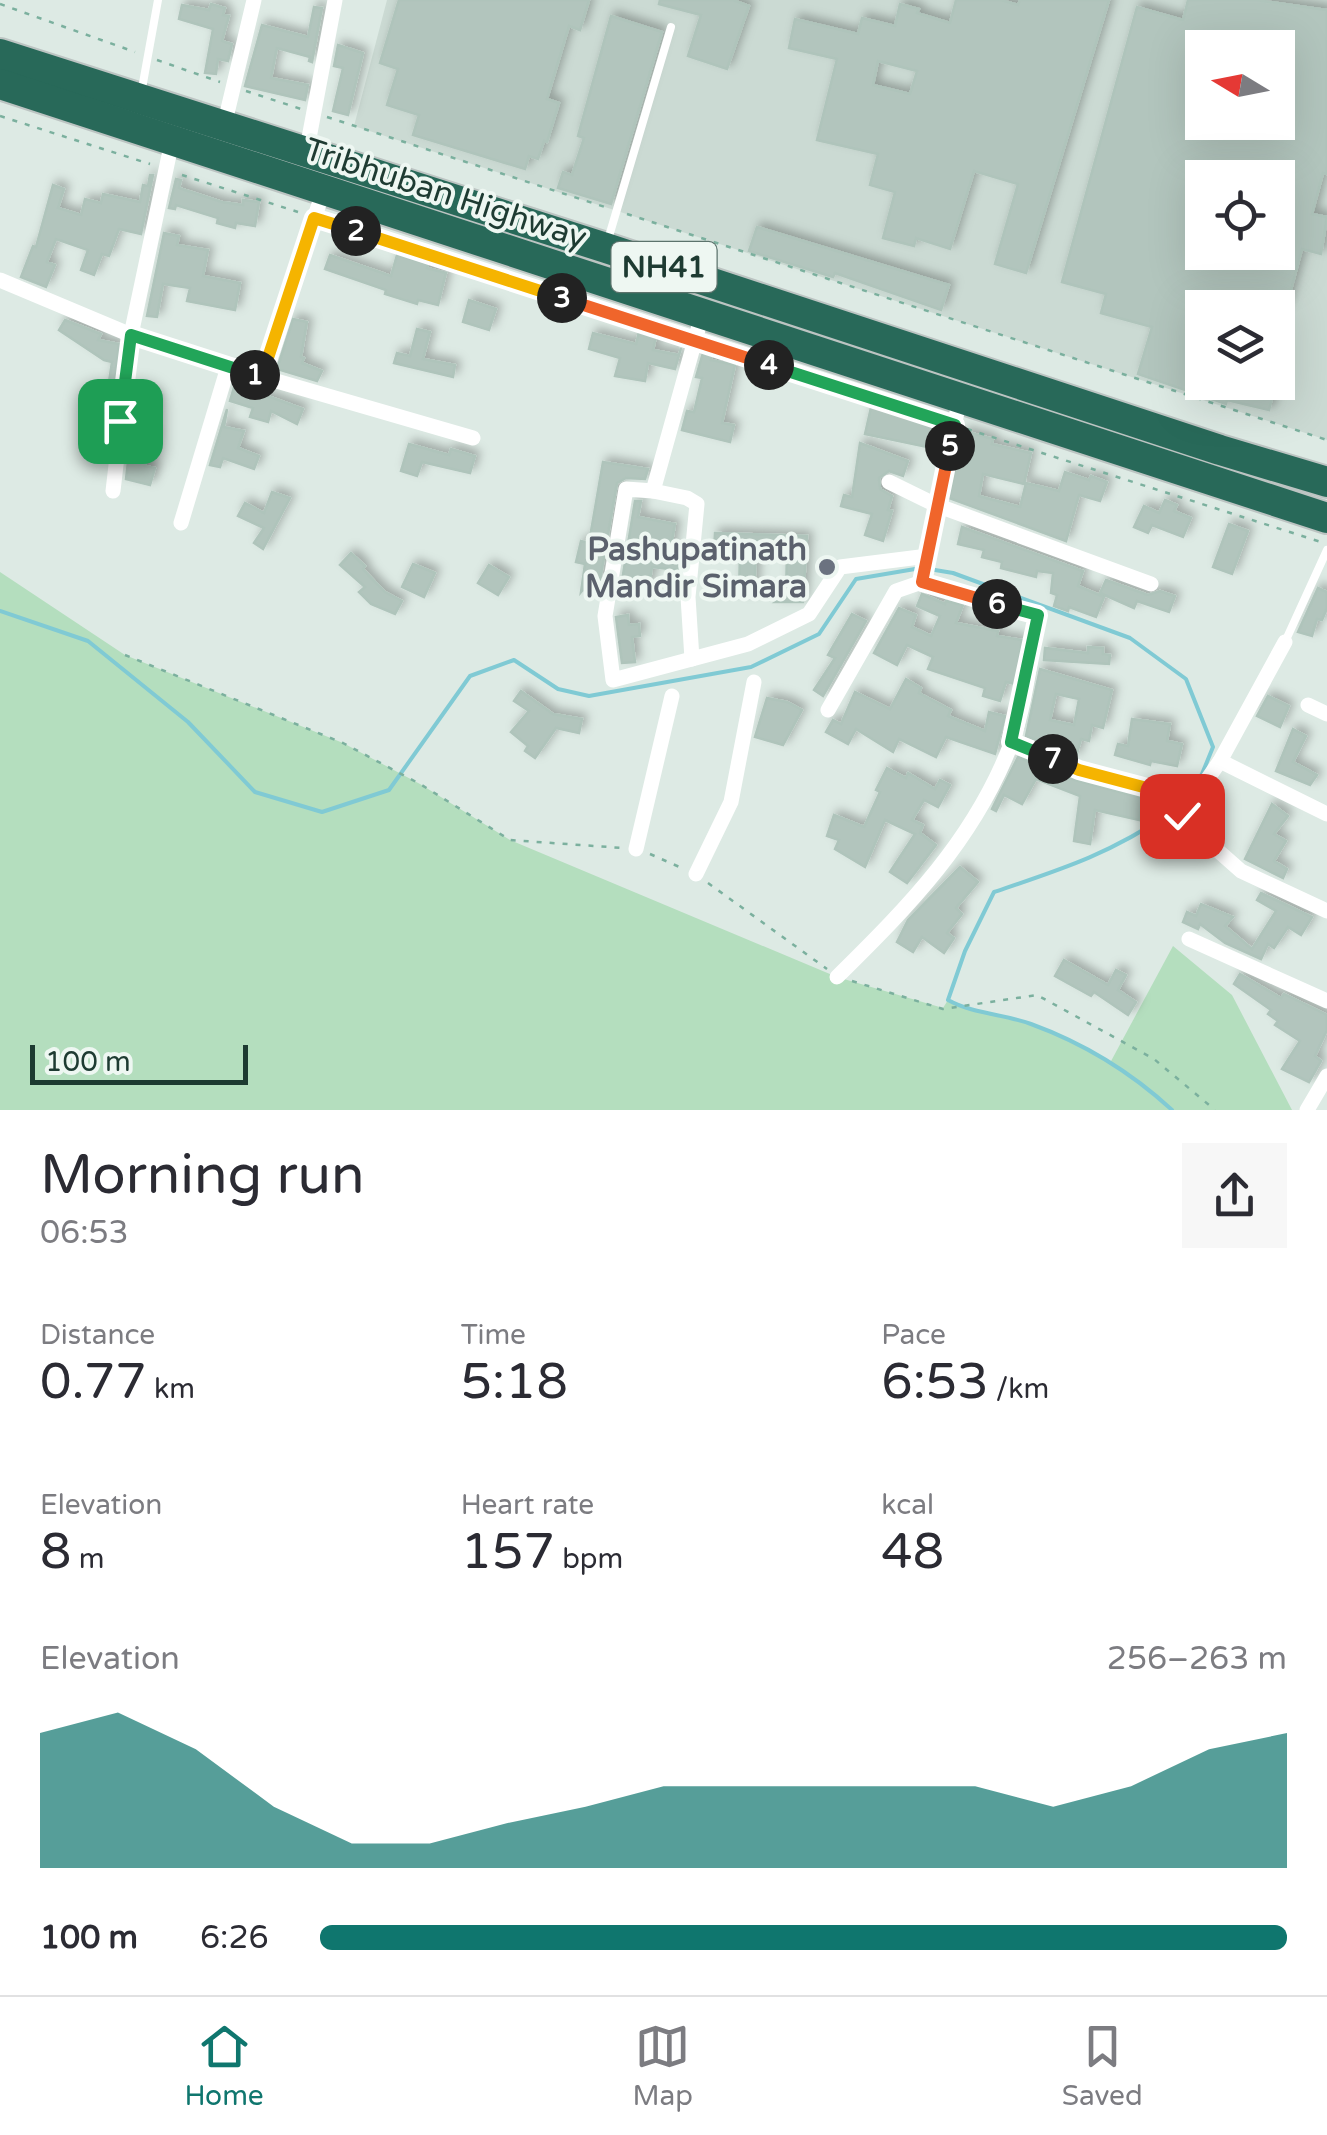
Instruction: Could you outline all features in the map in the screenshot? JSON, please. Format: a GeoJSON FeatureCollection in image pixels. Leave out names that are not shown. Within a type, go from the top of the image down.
{"type":"FeatureCollection","features":[{"type":"Feature","properties":{"kind":"highway","name":"Tribhuban Highway"},"geometry":{"type":"LineString","coordinates":[[0,54],[306,154],[370,190],[698,328],[958,412],[1327,518]]}},
{"type":"Feature","properties":{"kind":"highway","name":"Tribhuban Highway"},"geometry":{"type":"LineString","coordinates":[[0,84],[169,155],[319,204],[370,190],[606,248],[1199,444],[1327,482]]}},
{"type":"Feature","properties":{"kind":"street"},"geometry":{"type":"LineString","coordinates":[[224,126],[254,0]]}},
{"type":"Feature","properties":{"kind":"street"},"geometry":{"type":"LineString","coordinates":[[306,154],[335,0]]}},
{"type":"Feature","properties":{"kind":"street"},"geometry":{"type":"LineString","coordinates":[[113,491],[131,335],[169,155]]}},
{"type":"Feature","properties":{"kind":"street"},"geometry":{"type":"LineString","coordinates":[[262,376],[319,204]]}},
{"type":"Feature","properties":{"kind":"street"},"geometry":{"type":"LineString","coordinates":[[0,280],[131,335],[228,368],[473,438]]}},
{"type":"Feature","properties":{"kind":"street"},"geometry":{"type":"LineString","coordinates":[[653,491],[698,328]]}},
{"type":"Feature","properties":{"kind":"street"},"geometry":{"type":"LineString","coordinates":[[181,522],[228,368]]}},
{"type":"Feature","properties":{"kind":"street"},"geometry":{"type":"LineString","coordinates":[[922,582],[958,412]]}},
{"type":"Feature","properties":{"kind":"street"},"geometry":{"type":"LineString","coordinates":[[888,482],[936,505],[1151,584]]}},
{"type":"Feature","properties":{"kind":"street"},"geometry":{"type":"LineString","coordinates":[[692,659],[688,598],[697,504],[687,498],[626,489],[604,616],[613,680],[692,659],[748,644],[809,614],[840,566],[928,556]]}},
{"type":"Feature","properties":{"kind":"street"},"geometry":{"type":"LineString","coordinates":[[828,710],[896,591],[922,582],[1038,615],[1011,742],[976,812],[942,866],[912,902],[837,976]]}},
{"type":"Feature","properties":{"kind":"street"},"geometry":{"type":"LineString","coordinates":[[1182,816],[1220,761],[1286,642]]}},
{"type":"Feature","properties":{"kind":"street"},"geometry":{"type":"LineString","coordinates":[[696,874],[730,802],[754,682]]}},
{"type":"Feature","properties":{"kind":"street"},"geometry":{"type":"LineString","coordinates":[[636,848],[672,696]]}},
{"type":"Feature","properties":{"kind":"street"},"geometry":{"type":"LineString","coordinates":[[1308,705],[1327,714]]}},
{"type":"Feature","properties":{"kind":"street"},"geometry":{"type":"LineString","coordinates":[[1011,742],[1079,770],[1147,788],[1242,870],[1327,911]]}},
{"type":"Feature","properties":{"kind":"street"},"geometry":{"type":"LineString","coordinates":[[1220,761],[1327,814]]}},
{"type":"Feature","properties":{"kind":"street"},"geometry":{"type":"LineString","coordinates":[[1188,939],[1327,1001]]}},
{"type":"Feature","properties":{"kind":"street"},"geometry":{"type":"LineString","coordinates":[[1307,1110],[1327,1076]]}},
{"type":"Feature","properties":{"kind":"lane"},"geometry":{"type":"LineString","coordinates":[[140,99],[158,0]]}},
{"type":"Feature","properties":{"kind":"lane"},"geometry":{"type":"LineString","coordinates":[[606,248],[614,210],[671,26]]}},
{"type":"Feature","properties":{"kind":"lane"},"geometry":{"type":"LineString","coordinates":[[1286,642],[1327,547]]}},
{"type":"Feature","properties":{"kind":"path"},"geometry":{"type":"LineString","coordinates":[[0,4],[233,87],[1327,440]]}},
{"type":"Feature","properties":{"kind":"path"},"geometry":{"type":"LineString","coordinates":[[0,116],[169,155],[958,412],[1327,547]]}},
{"type":"Feature","properties":{"kind":"path"},"geometry":{"type":"LineString","coordinates":[[125,655],[302,724],[420,784],[510,840],[636,848],[696,874],[837,976],[943,1008],[1037,995],[1154,1059],[1215,1110]]}},
{"type":"Feature","properties":{"kind":"shaded area"},"geometry":{"type":"Polygon","coordinates":[[[387,0],[1327,0],[1327,440],[1203,400],[1295,400],[1295,290],[1185,290],[1185,394],[354,126],[387,0]]]}},
{"type":"Feature","properties":{"kind":"green space"},"geometry":{"type":"Polygon","coordinates":[[[0,572],[125,655],[343,743],[420,784],[510,840],[837,977],[943,1008],[948,1000],[1032,1024],[1110,1063],[1173,946],[1232,995],[1292,1110],[0,1110],[0,572]]]}},
{"type":"Feature","properties":{"kind":"building"},"geometry":{"type":"Polygon","coordinates":[[[399,0],[589,0],[580,30],[569,26],[547,99],[559,103],[538,159],[529,156],[525,169],[413,135],[419,115],[387,105],[398,69],[380,63],[399,0]]]}},
{"type":"Feature","properties":{"kind":"building"},"geometry":{"type":"Polygon","coordinates":[[[660,0],[733,0],[749,6],[727,69],[688,56],[701,15],[659,4],[660,0]]]}},
{"type":"Feature","properties":{"kind":"building"},"geometry":{"type":"Polygon","coordinates":[[[956,0],[1001,0],[1018,5],[1020,0],[1109,0],[1026,273],[995,264],[1018,184],[974,171],[950,249],[916,238],[914,246],[883,238],[895,192],[870,185],[878,154],[817,140],[837,59],[789,48],[795,19],[858,34],[862,18],[895,26],[900,4],[950,23],[956,0]],[[878,61],[873,85],[910,94],[917,71],[878,61]]]}},
{"type":"Feature","properties":{"kind":"building"},"geometry":{"type":"Polygon","coordinates":[[[1188,0],[1256,0],[1327,10],[1327,174],[1323,173],[1312,214],[1327,217],[1321,254],[1302,249],[1291,290],[1185,290],[1185,390],[1138,374],[1152,327],[1101,313],[1106,294],[1062,282],[1137,7],[1183,20],[1188,0]]]}},
{"type":"Feature","properties":{"kind":"building"},"geometry":{"type":"Polygon","coordinates":[[[211,4],[225,8],[223,15],[229,16],[222,41],[232,44],[228,61],[218,59],[216,74],[205,73],[213,29],[179,19],[182,5],[209,10],[211,4]]]}},
{"type":"Feature","properties":{"kind":"building"},"geometry":{"type":"Polygon","coordinates":[[[314,7],[322,8],[312,62],[310,57],[277,48],[271,78],[308,85],[305,100],[245,86],[262,25],[308,37],[314,7]]]}},
{"type":"Feature","properties":{"kind":"building"},"geometry":{"type":"Polygon","coordinates":[[[611,16],[662,32],[611,204],[558,188],[563,172],[572,175],[584,138],[578,136],[611,16]]]}},
{"type":"Feature","properties":{"kind":"building"},"geometry":{"type":"Polygon","coordinates":[[[338,45],[363,53],[348,115],[333,111],[343,68],[334,66],[338,45]]]}},
{"type":"Feature","properties":{"kind":"building"},"geometry":{"type":"Polygon","coordinates":[[[150,175],[141,234],[119,229],[109,256],[102,254],[94,275],[81,270],[88,250],[56,239],[47,262],[55,265],[46,287],[21,277],[33,246],[36,247],[53,185],[64,189],[58,208],[81,215],[85,199],[101,203],[103,194],[140,202],[143,185],[148,186],[150,175]]]}},
{"type":"Feature","properties":{"kind":"building"},"geometry":{"type":"Polygon","coordinates":[[[176,179],[181,180],[179,188],[222,202],[259,202],[255,226],[236,223],[235,228],[217,223],[218,218],[176,205],[175,209],[169,208],[176,179]]]}},
{"type":"Feature","properties":{"kind":"building"},"geometry":{"type":"Polygon","coordinates":[[[757,227],[949,285],[941,310],[835,273],[833,277],[749,251],[757,227]]]}},
{"type":"Feature","properties":{"kind":"building"},"geometry":{"type":"Polygon","coordinates":[[[164,233],[179,236],[177,245],[208,250],[203,276],[240,283],[235,310],[187,301],[190,288],[163,284],[157,317],[147,316],[164,233]]]}},
{"type":"Feature","properties":{"kind":"building"},"geometry":{"type":"Polygon","coordinates":[[[330,255],[391,276],[397,255],[428,264],[427,268],[446,273],[438,305],[418,300],[417,304],[385,294],[386,290],[325,269],[330,255]]]}},
{"type":"Feature","properties":{"kind":"building"},"geometry":{"type":"Polygon","coordinates":[[[469,300],[496,309],[489,330],[463,322],[469,300]]]}},
{"type":"Feature","properties":{"kind":"building"},"geometry":{"type":"Polygon","coordinates":[[[293,319],[307,322],[302,363],[322,371],[317,381],[277,369],[293,319]]]}},
{"type":"Feature","properties":{"kind":"building"},"geometry":{"type":"Polygon","coordinates":[[[65,320],[101,334],[98,340],[119,344],[113,396],[107,395],[112,362],[59,330],[65,320]]]}},
{"type":"Feature","properties":{"kind":"building"},"geometry":{"type":"Polygon","coordinates":[[[640,328],[657,332],[653,350],[679,355],[675,369],[648,363],[645,381],[615,376],[620,358],[589,349],[593,333],[636,344],[640,328]]]}},
{"type":"Feature","properties":{"kind":"building"},"geometry":{"type":"Polygon","coordinates":[[[417,329],[430,332],[423,359],[455,365],[453,377],[394,363],[397,353],[410,356],[417,329]]]}},
{"type":"Feature","properties":{"kind":"building"},"geometry":{"type":"Polygon","coordinates":[[[703,353],[712,355],[711,360],[735,365],[722,423],[734,425],[730,442],[682,430],[687,411],[694,412],[702,378],[696,377],[703,353]]]}},
{"type":"Feature","properties":{"kind":"building"},"geometry":{"type":"Polygon","coordinates":[[[235,384],[303,409],[297,424],[271,411],[268,422],[250,417],[253,408],[230,401],[235,384]]]}},
{"type":"Feature","properties":{"kind":"building"},"geometry":{"type":"Polygon","coordinates":[[[136,394],[155,398],[149,432],[154,433],[145,466],[155,468],[150,485],[126,479],[136,394]]]}},
{"type":"Feature","properties":{"kind":"building"},"geometry":{"type":"Polygon","coordinates":[[[1227,400],[1272,400],[1269,410],[1227,400]]]}},
{"type":"Feature","properties":{"kind":"building"},"geometry":{"type":"Polygon","coordinates":[[[872,403],[942,426],[937,449],[865,434],[872,403]]]}},
{"type":"Feature","properties":{"kind":"building"},"geometry":{"type":"Polygon","coordinates":[[[227,409],[224,427],[244,431],[238,448],[259,456],[254,469],[223,458],[220,467],[210,465],[227,409]]]}},
{"type":"Feature","properties":{"kind":"building"},"geometry":{"type":"Polygon","coordinates":[[[964,431],[993,439],[992,444],[1031,453],[1024,484],[983,474],[979,496],[1020,507],[1026,483],[1059,491],[1065,472],[1107,482],[1100,501],[1079,495],[1066,541],[949,498],[964,431]]]}},
{"type":"Feature","properties":{"kind":"building"},"geometry":{"type":"Polygon","coordinates":[[[860,443],[908,461],[903,476],[889,471],[879,478],[880,489],[892,496],[883,541],[865,535],[872,514],[841,506],[844,495],[852,497],[860,443]]]}},
{"type":"Feature","properties":{"kind":"building"},"geometry":{"type":"Polygon","coordinates":[[[409,444],[449,455],[451,449],[475,456],[470,473],[422,462],[417,476],[401,471],[409,444]]]}},
{"type":"Feature","properties":{"kind":"building"},"geometry":{"type":"Polygon","coordinates":[[[603,462],[648,469],[645,479],[626,478],[617,483],[598,592],[585,591],[586,586],[581,592],[585,564],[576,562],[581,541],[589,543],[603,462]]]}},
{"type":"Feature","properties":{"kind":"building"},"geometry":{"type":"Polygon","coordinates":[[[272,492],[290,498],[263,549],[254,543],[264,528],[238,516],[245,503],[264,513],[272,492]]]}},
{"type":"Feature","properties":{"kind":"building"},"geometry":{"type":"Polygon","coordinates":[[[1165,500],[1177,505],[1174,511],[1191,518],[1183,537],[1152,525],[1148,533],[1134,527],[1144,506],[1159,513],[1165,500]]]}},
{"type":"Feature","properties":{"kind":"building"},"geometry":{"type":"Polygon","coordinates":[[[635,501],[641,501],[638,517],[675,524],[670,553],[681,555],[679,570],[652,567],[649,586],[629,583],[628,588],[621,587],[635,501]]]}},
{"type":"Feature","properties":{"kind":"building"},"geometry":{"type":"Polygon","coordinates":[[[1229,524],[1248,531],[1232,574],[1213,567],[1229,524]]]}},
{"type":"Feature","properties":{"kind":"building"},"geometry":{"type":"Polygon","coordinates":[[[962,527],[1083,571],[1078,586],[1104,597],[1096,617],[1054,606],[1057,595],[1051,593],[1053,573],[1037,571],[1036,577],[1001,568],[1002,562],[982,557],[984,550],[958,544],[962,527]]]}},
{"type":"Feature","properties":{"kind":"building"},"geometry":{"type":"Polygon","coordinates":[[[715,533],[807,536],[803,602],[776,602],[786,596],[787,550],[756,549],[754,596],[739,596],[740,551],[714,550],[715,533]]]}},
{"type":"Feature","properties":{"kind":"building"},"geometry":{"type":"Polygon","coordinates":[[[351,553],[385,592],[402,601],[395,614],[371,604],[359,592],[365,587],[340,565],[351,553]]]}},
{"type":"Feature","properties":{"kind":"building"},"geometry":{"type":"Polygon","coordinates":[[[413,564],[435,573],[424,597],[402,587],[413,564]]]}},
{"type":"Feature","properties":{"kind":"building"},"geometry":{"type":"Polygon","coordinates":[[[489,565],[509,577],[498,595],[478,583],[489,565]]]}},
{"type":"Feature","properties":{"kind":"building"},"geometry":{"type":"Polygon","coordinates":[[[1106,580],[1148,595],[1160,591],[1175,596],[1169,612],[1137,601],[1134,608],[1100,593],[1106,580]]]}},
{"type":"Feature","properties":{"kind":"building"},"geometry":{"type":"Polygon","coordinates":[[[1318,588],[1327,592],[1327,608],[1322,620],[1317,619],[1312,636],[1298,632],[1318,588]]]}},
{"type":"Feature","properties":{"kind":"building"},"geometry":{"type":"Polygon","coordinates":[[[922,594],[945,604],[946,601],[963,605],[956,623],[1022,640],[1015,684],[1006,682],[1000,701],[983,696],[985,688],[928,669],[933,657],[907,645],[897,665],[874,653],[899,608],[916,615],[912,627],[931,636],[940,616],[917,606],[922,594]]]}},
{"type":"Feature","properties":{"kind":"building"},"geometry":{"type":"Polygon","coordinates":[[[852,614],[866,621],[823,696],[814,690],[835,658],[828,655],[852,614]]]}},
{"type":"Feature","properties":{"kind":"building"},"geometry":{"type":"Polygon","coordinates":[[[628,615],[629,625],[639,624],[640,636],[632,637],[635,662],[622,663],[616,617],[628,615]]]}},
{"type":"Feature","properties":{"kind":"building"},"geometry":{"type":"Polygon","coordinates":[[[1088,647],[1103,648],[1103,654],[1110,655],[1109,664],[1044,660],[1045,648],[1088,653],[1088,647]]]}},
{"type":"Feature","properties":{"kind":"building"},"geometry":{"type":"Polygon","coordinates":[[[1040,669],[1112,690],[1103,728],[1092,725],[1089,741],[1081,739],[1076,757],[1026,736],[1040,669]],[[1056,694],[1050,720],[1074,725],[1079,699],[1056,694]]]}},
{"type":"Feature","properties":{"kind":"building"},"geometry":{"type":"Polygon","coordinates":[[[906,679],[921,688],[919,693],[951,710],[948,716],[985,731],[989,712],[1005,716],[995,754],[946,737],[936,757],[899,739],[893,752],[856,729],[848,744],[826,732],[833,720],[841,724],[855,692],[890,709],[906,679]]]}},
{"type":"Feature","properties":{"kind":"building"},"geometry":{"type":"Polygon","coordinates":[[[521,691],[553,714],[582,719],[579,733],[556,728],[535,758],[525,751],[528,746],[511,732],[529,711],[514,701],[521,691]]]}},
{"type":"Feature","properties":{"kind":"building"},"geometry":{"type":"Polygon","coordinates":[[[1268,696],[1289,706],[1280,727],[1257,716],[1268,696]]]}},
{"type":"Feature","properties":{"kind":"building"},"geometry":{"type":"Polygon","coordinates":[[[767,698],[802,710],[783,745],[755,737],[767,698]]]}},
{"type":"Feature","properties":{"kind":"building"},"geometry":{"type":"Polygon","coordinates":[[[1132,719],[1170,724],[1167,741],[1182,744],[1177,766],[1151,761],[1150,765],[1115,755],[1118,744],[1128,746],[1132,719]]]}},
{"type":"Feature","properties":{"kind":"building"},"geometry":{"type":"Polygon","coordinates":[[[1293,729],[1306,736],[1293,762],[1317,775],[1310,785],[1276,771],[1293,729]]]}},
{"type":"Feature","properties":{"kind":"building"},"geometry":{"type":"Polygon","coordinates":[[[1018,757],[1075,780],[1142,798],[1139,820],[1095,810],[1090,844],[1074,841],[1080,796],[1036,779],[1022,804],[1004,795],[996,811],[992,809],[1018,757]]]}},
{"type":"Feature","properties":{"kind":"building"},"geometry":{"type":"Polygon","coordinates":[[[887,768],[906,778],[908,773],[935,789],[940,780],[950,785],[938,807],[924,800],[912,820],[923,825],[920,833],[936,845],[907,883],[890,872],[915,834],[885,820],[865,867],[835,849],[839,840],[827,836],[834,815],[864,827],[887,768]]]}},
{"type":"Feature","properties":{"kind":"building"},"geometry":{"type":"Polygon","coordinates":[[[1272,804],[1288,816],[1274,834],[1286,841],[1274,861],[1287,869],[1283,878],[1245,859],[1272,804]]]}},
{"type":"Feature","properties":{"kind":"building"},"geometry":{"type":"Polygon","coordinates":[[[960,867],[978,882],[956,908],[962,914],[947,933],[954,938],[944,953],[922,937],[913,952],[897,942],[908,920],[960,867]]]}},
{"type":"Feature","properties":{"kind":"building"},"geometry":{"type":"Polygon","coordinates":[[[1261,893],[1312,917],[1301,935],[1288,927],[1274,948],[1268,944],[1261,959],[1225,943],[1200,924],[1198,929],[1183,922],[1187,912],[1196,916],[1201,904],[1233,917],[1225,926],[1252,949],[1276,911],[1257,900],[1261,893]]]}},
{"type":"Feature","properties":{"kind":"building"},"geometry":{"type":"Polygon","coordinates":[[[1064,960],[1108,985],[1116,970],[1126,975],[1118,990],[1136,1002],[1128,1015],[1094,992],[1091,996],[1055,976],[1064,960]]]}},
{"type":"Feature","properties":{"kind":"building"},"geometry":{"type":"Polygon","coordinates":[[[1240,974],[1281,998],[1284,994],[1327,1015],[1327,1030],[1315,1056],[1321,1061],[1309,1082],[1282,1069],[1300,1041],[1275,1025],[1278,1021],[1268,1014],[1271,1010],[1234,984],[1240,974]]]}},
{"type":"Feature","properties":{"kind":"waterway"},"geometry":{"type":"LineString","coordinates":[[0,611],[88,641],[188,722],[255,792],[322,812],[389,790],[470,676],[514,660],[558,689],[589,696],[751,667],[819,634],[856,579],[915,569]]}},
{"type":"Feature","properties":{"kind":"waterway"},"geometry":{"type":"LineString","coordinates":[[935,570],[953,573],[1130,638],[1186,679],[1213,747],[1202,774],[1177,807]]}},
{"type":"Feature","properties":{"kind":"waterway"},"geometry":{"type":"LineString","coordinates":[[1170,813],[1106,850],[994,892],[965,951],[948,1000],[1031,1024],[1069,1040],[1124,1072],[1172,1110]]}},
{"type":"Feature","properties":{"kind":"place","name":"Pashupatinath Mandir Simara"},"geometry":{"type":"Point","coordinates":[827,567]}},
{"type":"Feature","properties":{"kind":"route"},"geometry":{"type":"LineString","coordinates":[[120,421],[131,335],[262,376],[314,218],[955,425],[922,582],[1038,615],[1011,742],[1079,770],[1147,788],[1182,816]]}}]}
